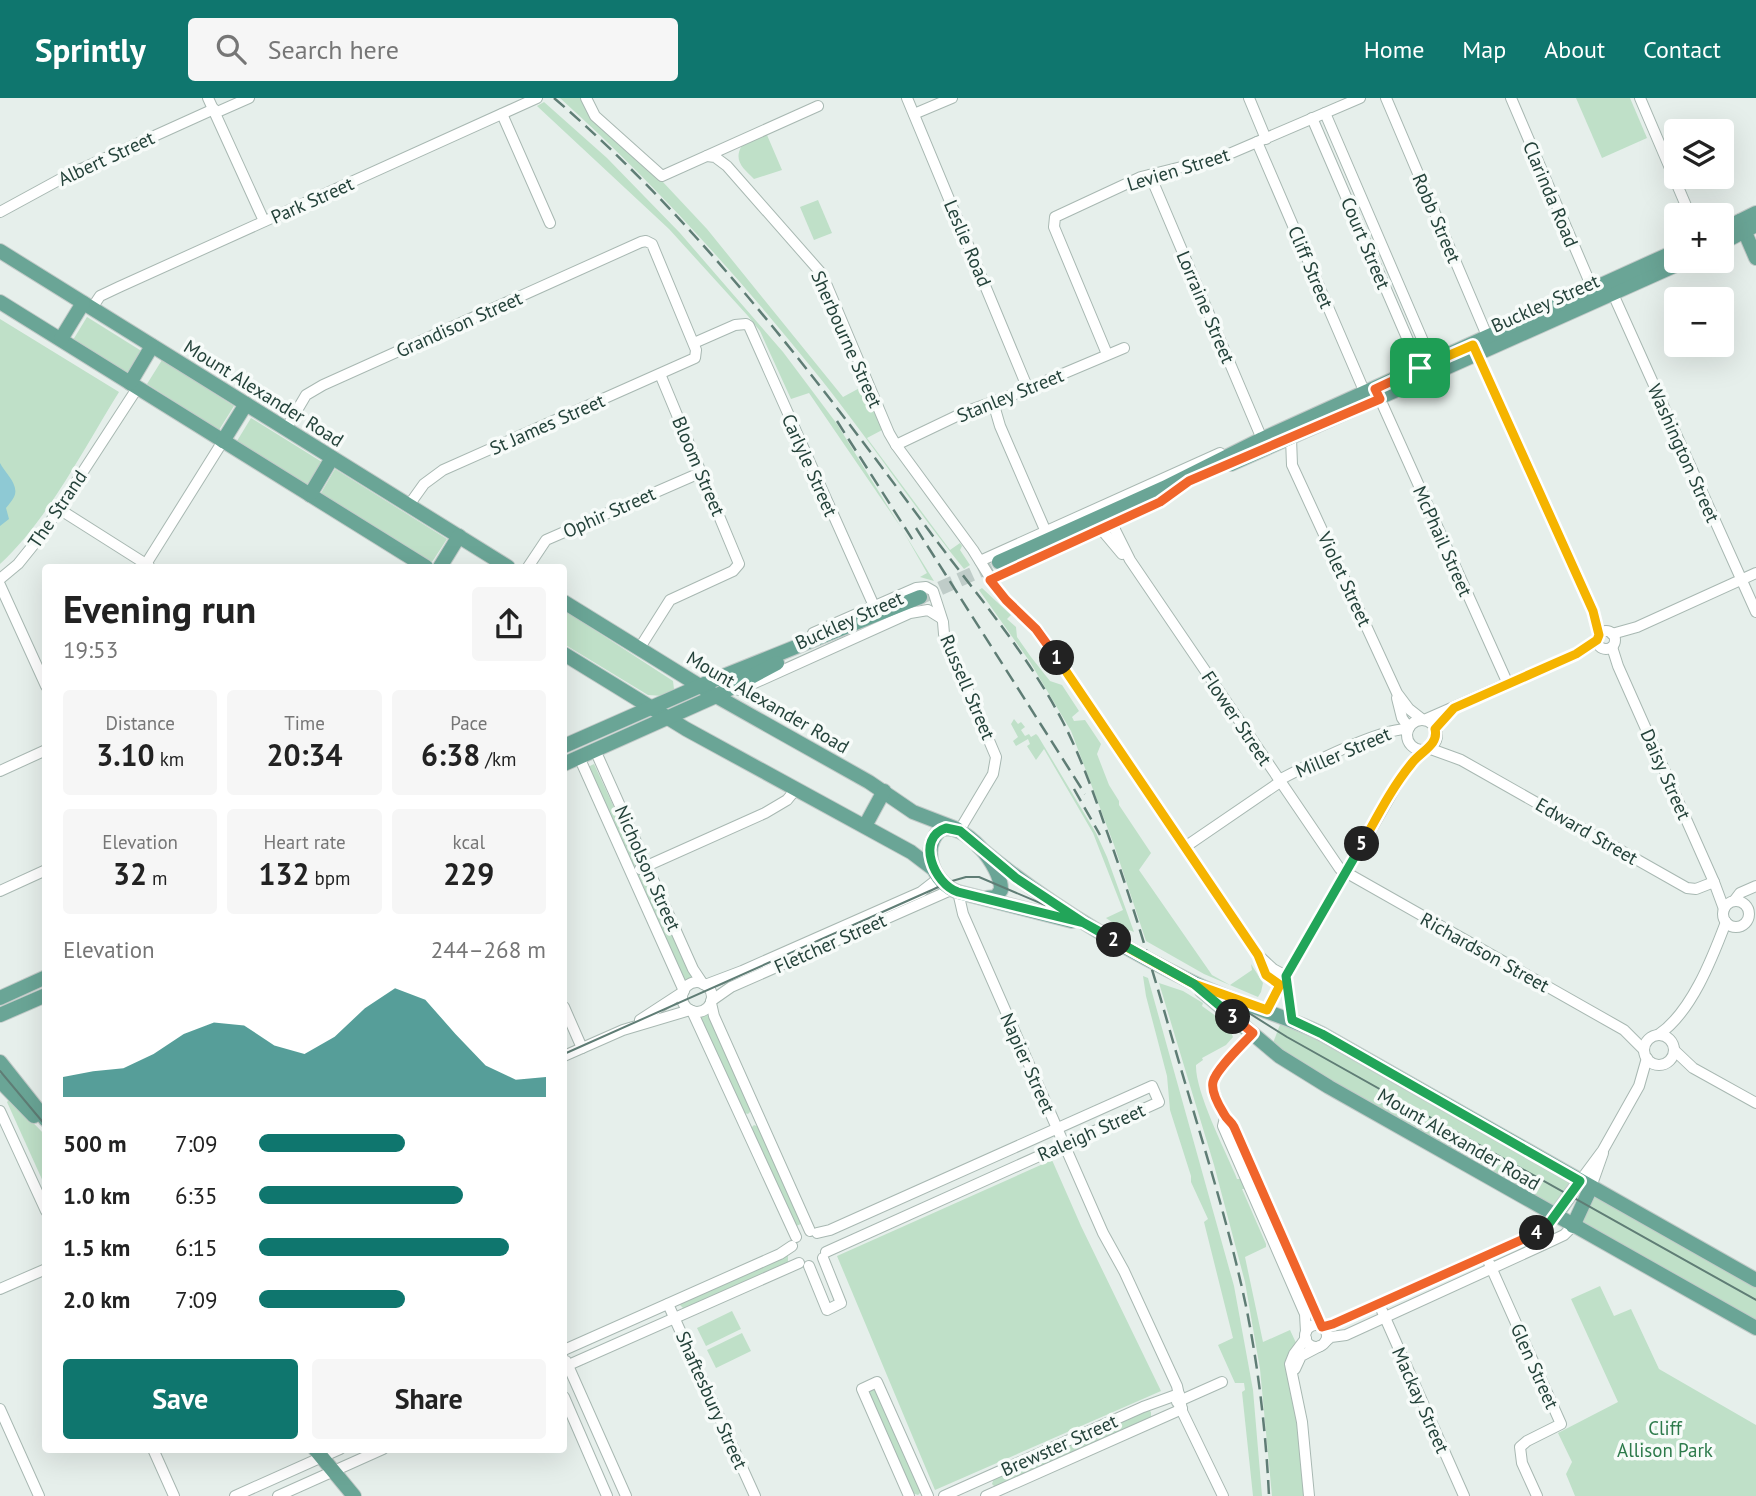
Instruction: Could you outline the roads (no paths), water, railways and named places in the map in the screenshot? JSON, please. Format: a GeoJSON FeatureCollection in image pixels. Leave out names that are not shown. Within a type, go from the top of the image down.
{"type":"FeatureCollection","features":[{"type":"Feature","properties":{"kind":"main road"},"geometry":{"type":"LineString","coordinates":[[1756,213],[1747,226],[1756,258]]}},
{"type":"Feature","properties":{"kind":"main road"},"geometry":{"type":"LineString","coordinates":[[1734,244],[1738,244],[1756,258]]}},
{"type":"Feature","properties":{"kind":"main road","name":"Mount Alexander Road"},"geometry":{"type":"LineString","coordinates":[[1,253],[503,564]]}},
{"type":"Feature","properties":{"kind":"main road","name":"Buckley Street"},"geometry":{"type":"LineString","coordinates":[[1649,271],[1664,260]]}},
{"type":"Feature","properties":{"kind":"main road","name":"Buckley Street"},"geometry":{"type":"LineString","coordinates":[[1164,488],[1189,481],[1490,342],[1649,271],[1664,267]]}},
{"type":"Feature","properties":{"kind":"main road"},"geometry":{"type":"LineString","coordinates":[[0,302],[421,564]]}},
{"type":"Feature","properties":{"kind":"main road"},"geometry":{"type":"LineString","coordinates":[[61,339],[88,305]]}},
{"type":"Feature","properties":{"kind":"main road"},"geometry":{"type":"LineString","coordinates":[[134,385],[155,348]]}},
{"type":"Feature","properties":{"kind":"main road","name":"Buckley Street"},"geometry":{"type":"LineString","coordinates":[[999,562],[1164,488],[1232,454],[1291,438],[1426,365],[1475,349]]}},
{"type":"Feature","properties":{"kind":"main road"},"geometry":{"type":"LineString","coordinates":[[223,441],[246,404]]}},
{"type":"Feature","properties":{"kind":"main road"},"geometry":{"type":"LineString","coordinates":[[310,495],[332,457]]}},
{"type":"Feature","properties":{"kind":"main road"},"geometry":{"type":"LineString","coordinates":[[442,564],[459,536]]}},
{"type":"Feature","properties":{"kind":"main road","name":"Buckley Street"},"geometry":{"type":"LineString","coordinates":[[567,742],[589,736],[751,664],[831,635],[920,597]]}},
{"type":"Feature","properties":{"kind":"main road","name":"Mount Alexander Road"},"geometry":{"type":"LineString","coordinates":[[567,603],[699,686],[884,791],[913,812],[958,830],[1016,878],[1084,923],[1194,984],[1267,1010],[1322,1034],[1756,1280]]}},
{"type":"Feature","properties":{"kind":"main road","name":"Buckley Street"},"geometry":{"type":"LineString","coordinates":[[567,763],[716,696],[831,635]]}},
{"type":"Feature","properties":{"kind":"main road"},"geometry":{"type":"LineString","coordinates":[[567,656],[667,718],[915,855],[955,891]]}},
{"type":"Feature","properties":{"kind":"main road"},"geometry":{"type":"LineString","coordinates":[[589,736],[595,750]]}},
{"type":"Feature","properties":{"kind":"main road"},"geometry":{"type":"LineString","coordinates":[[567,742],[574,746],[579,757]]}},
{"type":"Feature","properties":{"kind":"main road"},"geometry":{"type":"LineString","coordinates":[[864,826],[884,791]]}},
{"type":"Feature","properties":{"kind":"main road"},"geometry":{"type":"LineString","coordinates":[[935,873],[931,845],[936,834],[943,828],[958,830]]}},
{"type":"Feature","properties":{"kind":"main road"},"geometry":{"type":"LineString","coordinates":[[979,847],[993,866],[1002,885],[997,895],[986,898]]}},
{"type":"Feature","properties":{"kind":"main road","name":"Mount Alexander Road"},"geometry":{"type":"LineString","coordinates":[[955,891],[1084,923]]}},
{"type":"Feature","properties":{"kind":"main road"},"geometry":{"type":"LineString","coordinates":[[42,979],[1,998],[6,1013],[42,997]]}},
{"type":"Feature","properties":{"kind":"main road","name":"Mount Alexander Road"},"geometry":{"type":"LineString","coordinates":[[1194,984],[1279,1056],[1329,1087],[1756,1328]]}},
{"type":"Feature","properties":{"kind":"main road"},"geometry":{"type":"LineString","coordinates":[[1253,1033],[1267,1010]]}},
{"type":"Feature","properties":{"kind":"main road"},"geometry":{"type":"LineString","coordinates":[[0,1062],[42,1115]]}},
{"type":"Feature","properties":{"kind":"main road"},"geometry":{"type":"LineString","coordinates":[[0,1081],[42,1122]]}},
{"type":"Feature","properties":{"kind":"main road"},"geometry":{"type":"LineString","coordinates":[[1555,1216],[1585,1184]]}},
{"type":"Feature","properties":{"kind":"main road"},"geometry":{"type":"LineString","coordinates":[[1573,1226],[1585,1184]]}},
{"type":"Feature","properties":{"kind":"main road"},"geometry":{"type":"LineString","coordinates":[[318,1453],[354,1496]]}},
{"type":"Feature","properties":{"kind":"street"},"geometry":{"type":"LineString","coordinates":[[208,98],[264,221]]}},
{"type":"Feature","properties":{"kind":"street","name":"Albert Street"},"geometry":{"type":"LineString","coordinates":[[0,212],[39,189],[249,98]]}},
{"type":"Feature","properties":{"kind":"street","name":"Park Street"},"geometry":{"type":"LineString","coordinates":[[88,305],[103,294],[502,114],[523,101],[537,98]]}},
{"type":"Feature","properties":{"kind":"street"},"geometry":{"type":"LineString","coordinates":[[586,98],[595,116],[662,176],[818,106]]}},
{"type":"Feature","properties":{"kind":"street","name":"Leslie Road"},"geometry":{"type":"LineString","coordinates":[[907,98],[1028,389]]}},
{"type":"Feature","properties":{"kind":"street"},"geometry":{"type":"LineString","coordinates":[[914,114],[952,98]]}},
{"type":"Feature","properties":{"kind":"street","name":"Cliff Street"},"geometry":{"type":"LineString","coordinates":[[1249,98],[1262,140],[1372,396]]}},
{"type":"Feature","properties":{"kind":"street","name":"Levien Street"},"geometry":{"type":"LineString","coordinates":[[1107,354],[1054,222],[1055,217],[1150,175],[1208,162],[1360,98]]}},
{"type":"Feature","properties":{"kind":"street","name":"Robb Street"},"geometry":{"type":"LineString","coordinates":[[1386,98],[1490,342]]}},
{"type":"Feature","properties":{"kind":"street","name":"Clarinda Road"},"geometry":{"type":"LineString","coordinates":[[1511,98],[1595,296]]}},
{"type":"Feature","properties":{"kind":"street"},"geometry":{"type":"LineString","coordinates":[[1640,98],[1685,203]]}},
{"type":"Feature","properties":{"kind":"street","name":"Court Street"},"geometry":{"type":"LineString","coordinates":[[1325,113],[1426,365]]}},
{"type":"Feature","properties":{"kind":"street"},"geometry":{"type":"LineString","coordinates":[[502,114],[550,222]]}},
{"type":"Feature","properties":{"kind":"street","name":"Court Street"},"geometry":{"type":"LineString","coordinates":[[1312,118],[1426,365]]}},
{"type":"Feature","properties":{"kind":"street"},"geometry":{"type":"LineString","coordinates":[[727,166],[727,157],[734,145]]}},
{"type":"Feature","properties":{"kind":"street","name":"Sherbourne Street"},"geometry":{"type":"LineString","coordinates":[[707,156],[715,157],[727,166],[822,274],[896,445],[1006,600],[1040,633],[1258,955],[1283,980]]}},
{"type":"Feature","properties":{"kind":"street","name":"Lorraine Street"},"geometry":{"type":"LineString","coordinates":[[1150,175],[1267,443]]}},
{"type":"Feature","properties":{"kind":"street","name":"Grandison Street"},"geometry":{"type":"LineString","coordinates":[[286,429],[302,401],[312,391],[641,242],[649,242],[654,247],[694,343]]}},
{"type":"Feature","properties":{"kind":"street","name":"Washington Street"},"geometry":{"type":"LineString","coordinates":[[1611,288],[1756,612]]}},
{"type":"Feature","properties":{"kind":"street","name":"Carlyle Street"},"geometry":{"type":"LineString","coordinates":[[694,343],[735,325],[746,324],[752,331],[814,476],[874,606]]}},
{"type":"Feature","properties":{"kind":"street","name":"St James Street"},"geometry":{"type":"LineString","coordinates":[[409,505],[424,484],[443,470],[696,356],[694,343]]}},
{"type":"Feature","properties":{"kind":"street","name":"Stanley Street"},"geometry":{"type":"LineString","coordinates":[[896,445],[965,412],[1028,389],[1124,348]]}},
{"type":"Feature","properties":{"kind":"street","name":"Daisy Street"},"geometry":{"type":"LineString","coordinates":[[1475,349],[1714,882],[1724,909],[1723,916],[1743,921],[1746,905],[1734,901],[1714,882]]}},
{"type":"Feature","properties":{"kind":"street","name":"Bloom Street"},"geometry":{"type":"LineString","coordinates":[[639,649],[670,600],[736,570],[738,559],[660,374]]}},
{"type":"Feature","properties":{"kind":"street","name":"The Strand"},"geometry":{"type":"LineString","coordinates":[[0,579],[25,556],[59,509],[134,385]]}},
{"type":"Feature","properties":{"kind":"street","name":"McPhail Street"},"geometry":{"type":"LineString","coordinates":[[1372,396],[1508,684]]}},
{"type":"Feature","properties":{"kind":"street"},"geometry":{"type":"LineString","coordinates":[[993,402],[1000,426],[1046,531]]}},
{"type":"Feature","properties":{"kind":"street","name":"Violet Street"},"geometry":{"type":"LineString","coordinates":[[1291,438],[1292,464],[1397,693],[1409,709],[1424,720]]}},
{"type":"Feature","properties":{"kind":"street"},"geometry":{"type":"LineString","coordinates":[[150,564],[223,441]]}},
{"type":"Feature","properties":{"kind":"street","name":"Violet Street"},"geometry":{"type":"LineString","coordinates":[[1267,443],[1292,464]]}},
{"type":"Feature","properties":{"kind":"street","name":"Buckley Street"},"geometry":{"type":"LineString","coordinates":[[985,570],[1046,531],[1217,454],[1232,454]]}},
{"type":"Feature","properties":{"kind":"street","name":"Ophir Street"},"geometry":{"type":"LineString","coordinates":[[530,564],[546,540],[702,472]]}},
{"type":"Feature","properties":{"kind":"street","name":"Buckley Street"},"geometry":{"type":"LineString","coordinates":[[985,570],[1115,523],[1162,501],[1189,481]]}},
{"type":"Feature","properties":{"kind":"street"},"geometry":{"type":"LineString","coordinates":[[59,509],[147,564]]}},
{"type":"Feature","properties":{"kind":"street","name":"Flower Street"},"geometry":{"type":"LineString","coordinates":[[1115,523],[1115,530],[1130,561]]}},
{"type":"Feature","properties":{"kind":"street","name":"Flower Street"},"geometry":{"type":"LineString","coordinates":[[1101,529],[1130,561],[1334,862],[1345,873]]}},
{"type":"Feature","properties":{"kind":"street"},"geometry":{"type":"LineString","coordinates":[[1427,748],[1417,748],[1410,744],[1407,738],[1408,728],[1413,722],[1454,708],[1756,573]]}},
{"type":"Feature","properties":{"kind":"street"},"geometry":{"type":"LineString","coordinates":[[0,585],[42,677]]}},
{"type":"Feature","properties":{"kind":"street","name":"Buckley Street"},"geometry":{"type":"LineString","coordinates":[[751,664],[783,646],[916,588],[926,587],[934,594],[941,618]]}},
{"type":"Feature","properties":{"kind":"street","name":"Buckley Street"},"geometry":{"type":"LineString","coordinates":[[716,696],[736,691],[917,611],[928,610],[941,618]]}},
{"type":"Feature","properties":{"kind":"street","name":"Russell Street"},"geometry":{"type":"LineString","coordinates":[[941,618],[944,634],[996,757],[993,774],[958,830]]}},
{"type":"Feature","properties":{"kind":"street","name":"Violet Street"},"geometry":{"type":"LineString","coordinates":[[1397,693],[1402,716],[1408,728]]}},
{"type":"Feature","properties":{"kind":"street"},"geometry":{"type":"LineString","coordinates":[[1267,1010],[1403,774],[1435,741],[1435,729],[1454,708]]}},
{"type":"Feature","properties":{"kind":"street"},"geometry":{"type":"LineString","coordinates":[[1424,720],[1435,729]]}},
{"type":"Feature","properties":{"kind":"street","name":"Miller Street"},"geometry":{"type":"LineString","coordinates":[[1185,847],[1280,781],[1372,737],[1408,728]]}},
{"type":"Feature","properties":{"kind":"street","name":"Edward Street"},"geometry":{"type":"LineString","coordinates":[[1435,729],[1446,746],[1461,760]]}},
{"type":"Feature","properties":{"kind":"street"},"geometry":{"type":"LineString","coordinates":[[1403,774],[1410,744]]}},
{"type":"Feature","properties":{"kind":"street","name":"Edward Street"},"geometry":{"type":"LineString","coordinates":[[1427,748],[1461,760],[1683,886],[1696,889],[1714,882]]}},
{"type":"Feature","properties":{"kind":"street","name":"Nicholson Street"},"geometry":{"type":"LineString","coordinates":[[595,750],[694,971],[704,984]]}},
{"type":"Feature","properties":{"kind":"street"},"geometry":{"type":"LineString","coordinates":[[0,771],[42,752]]}},
{"type":"Feature","properties":{"kind":"street","name":"Nicholson Street"},"geometry":{"type":"LineString","coordinates":[[579,757],[683,992]]}},
{"type":"Feature","properties":{"kind":"street"},"geometry":{"type":"LineString","coordinates":[[631,873],[765,813],[787,800],[796,789]]}},
{"type":"Feature","properties":{"kind":"street"},"geometry":{"type":"LineString","coordinates":[[0,891],[42,872]]}},
{"type":"Feature","properties":{"kind":"street","name":"Fletcher Street"},"geometry":{"type":"LineString","coordinates":[[704,984],[742,971],[921,892],[935,873]]}},
{"type":"Feature","properties":{"kind":"street","name":"Richardson Street"},"geometry":{"type":"LineString","coordinates":[[1345,873],[1624,1030],[1646,1054]]}},
{"type":"Feature","properties":{"kind":"street"},"geometry":{"type":"LineString","coordinates":[[1724,909],[1740,893],[1756,886]]}},
{"type":"Feature","properties":{"kind":"street","name":"Fletcher Street"},"geometry":{"type":"LineString","coordinates":[[711,1002],[734,986],[955,891]]}},
{"type":"Feature","properties":{"kind":"street","name":"Napier Street"},"geometry":{"type":"LineString","coordinates":[[955,891],[960,909],[1056,1129],[1103,1233],[1124,1271],[1219,1493]]}},
{"type":"Feature","properties":{"kind":"street"},"geometry":{"type":"LineString","coordinates":[[1639,1086],[1664,1064],[1674,1047],[1677,1020],[1713,955],[1743,921],[1756,900]]}},
{"type":"Feature","properties":{"kind":"street"},"geometry":{"type":"LineString","coordinates":[[1743,921],[1756,929]]}},
{"type":"Feature","properties":{"kind":"street"},"geometry":{"type":"LineString","coordinates":[[1283,980],[1292,1020]]}},
{"type":"Feature","properties":{"kind":"street"},"geometry":{"type":"LineString","coordinates":[[623,1030],[683,992],[692,983],[704,984],[711,992],[714,1016],[813,1232],[824,1241],[825,1255],[841,1303],[827,1310],[804,1264],[793,1256],[794,1242],[691,1011],[683,1003],[683,992]]}},
{"type":"Feature","properties":{"kind":"street"},"geometry":{"type":"LineString","coordinates":[[567,1055],[623,1030],[691,1011],[703,1011],[711,1002]]}},
{"type":"Feature","properties":{"kind":"street"},"geometry":{"type":"LineString","coordinates":[[567,1014],[582,1048]]}},
{"type":"Feature","properties":{"kind":"street"},"geometry":{"type":"LineString","coordinates":[[1585,1184],[1639,1086],[1647,1042],[1677,1020]]}},
{"type":"Feature","properties":{"kind":"street","name":"Richardson Street"},"geometry":{"type":"LineString","coordinates":[[1624,1030],[1655,1036]]}},
{"type":"Feature","properties":{"kind":"street"},"geometry":{"type":"LineString","coordinates":[[1253,1033],[1217,1074],[1213,1082],[1214,1090],[1225,1118],[1223,1126],[1251,1176],[1304,1297],[1327,1334],[1323,1344]]}},
{"type":"Feature","properties":{"kind":"street"},"geometry":{"type":"LineString","coordinates":[[1655,1036],[1667,1037],[1693,1068],[1756,1104]]}},
{"type":"Feature","properties":{"kind":"street"},"geometry":{"type":"LineString","coordinates":[[1646,1054],[1653,1063],[1693,1068]]}},
{"type":"Feature","properties":{"kind":"street","name":"Raleigh Street"},"geometry":{"type":"LineString","coordinates":[[813,1232],[830,1230],[1152,1086],[1159,1102],[825,1255]]}},
{"type":"Feature","properties":{"kind":"street"},"geometry":{"type":"LineString","coordinates":[[0,1111],[42,1202]]}},
{"type":"Feature","properties":{"kind":"street"},"geometry":{"type":"LineString","coordinates":[[1309,1496],[1303,1434],[1294,1376],[1290,1367],[1291,1360],[1313,1326],[1322,1327],[1486,1256],[1542,1230],[1555,1216]]}},
{"type":"Feature","properties":{"kind":"street"},"geometry":{"type":"LineString","coordinates":[[1294,1376],[1300,1358],[1330,1338],[1346,1335],[1562,1237],[1573,1226]]}},
{"type":"Feature","properties":{"kind":"street"},"geometry":{"type":"LineString","coordinates":[[567,1358],[668,1304],[780,1254],[800,1234],[813,1232]]}},
{"type":"Feature","properties":{"kind":"street"},"geometry":{"type":"LineString","coordinates":[[567,1358],[675,1318],[804,1264],[814,1265],[825,1255]]}},
{"type":"Feature","properties":{"kind":"street","name":"Glen Street"},"geometry":{"type":"LineString","coordinates":[[1486,1256],[1561,1424],[1520,1447],[1522,1463],[1537,1496]]}},
{"type":"Feature","properties":{"kind":"street"},"geometry":{"type":"LineString","coordinates":[[0,1289],[42,1271]]}},
{"type":"Feature","properties":{"kind":"street"},"geometry":{"type":"LineString","coordinates":[[1304,1297],[1306,1335],[1311,1345],[1323,1344]]}},
{"type":"Feature","properties":{"kind":"street","name":"Shaftesbury Street"},"geometry":{"type":"LineString","coordinates":[[668,1304],[755,1496]]}},
{"type":"Feature","properties":{"kind":"street","name":"Mackay Street"},"geometry":{"type":"LineString","coordinates":[[1378,1304],[1464,1496]]}},
{"type":"Feature","properties":{"kind":"street"},"geometry":{"type":"LineString","coordinates":[[567,1364],[625,1496]]}},
{"type":"Feature","properties":{"kind":"street"},"geometry":{"type":"LineString","coordinates":[[909,1496],[862,1389],[877,1382],[928,1496]]}},
{"type":"Feature","properties":{"kind":"street","name":"Brewster Street"},"geometry":{"type":"LineString","coordinates":[[989,1495],[1179,1400],[1222,1382]]}},
{"type":"Feature","properties":{"kind":"street","name":"Brewster Street"},"geometry":{"type":"LineString","coordinates":[[944,1496],[1143,1407],[1179,1400]]}},
{"type":"Feature","properties":{"kind":"street"},"geometry":{"type":"LineString","coordinates":[[567,1404],[607,1496]]}},
{"type":"Feature","properties":{"kind":"street"},"geometry":{"type":"LineString","coordinates":[[0,1409],[39,1496]]}},
{"type":"Feature","properties":{"kind":"street"},"geometry":{"type":"LineString","coordinates":[[155,1453],[174,1496]]}},
{"type":"Feature","properties":{"kind":"street"},"geometry":{"type":"LineString","coordinates":[[235,1496],[318,1453]]}},
{"type":"Feature","properties":{"kind":"street"},"geometry":{"type":"LineString","coordinates":[[278,1496],[374,1453]]}},
{"type":"Feature","properties":{"kind":"street"},"geometry":{"type":"LineString","coordinates":[[983,1479],[989,1495]]}},
{"type":"Feature","properties":{"kind":"water"},"geometry":{"type":"Polygon","coordinates":[[[0,463],[14,484],[15,493],[6,508],[9,519],[0,526],[0,463]]]}},
{"type":"Feature","properties":{"kind":"tunnel"},"geometry":{"type":"LineString","coordinates":[[921,597],[999,562]]}},
{"type":"Feature","properties":{"kind":"tram line"},"geometry":{"type":"LineString","coordinates":[[567,1053],[952,881],[979,877],[1092,925],[1756,1300]]}},
{"type":"Feature","properties":{"kind":"tram line"},"geometry":{"type":"LineString","coordinates":[[0,1071],[42,1121]]}},
{"type":"Feature","properties":{"kind":"railway"},"geometry":{"type":"LineString","coordinates":[[554,98],[658,197],[754,304],[844,417],[1001,625],[1050,698],[1064,724],[1092,789],[1133,907],[1231,1242],[1255,1357],[1269,1496]]}},
{"type":"Feature","properties":{"kind":"railway"},"geometry":{"type":"LineString","coordinates":[[837,421],[916,545]]}},
{"type":"Feature","properties":{"kind":"railway"},"geometry":{"type":"LineString","coordinates":[[916,528],[1085,794]]}},
{"type":"Feature","properties":{"kind":"railway"},"geometry":{"type":"LineString","coordinates":[[1074,789],[1100,835]]}},
{"type":"Feature","properties":{"kind":"park label","name":"Cliff Allison Park"},"geometry":{"type":"Point","coordinates":[1665,1439]}}]}
